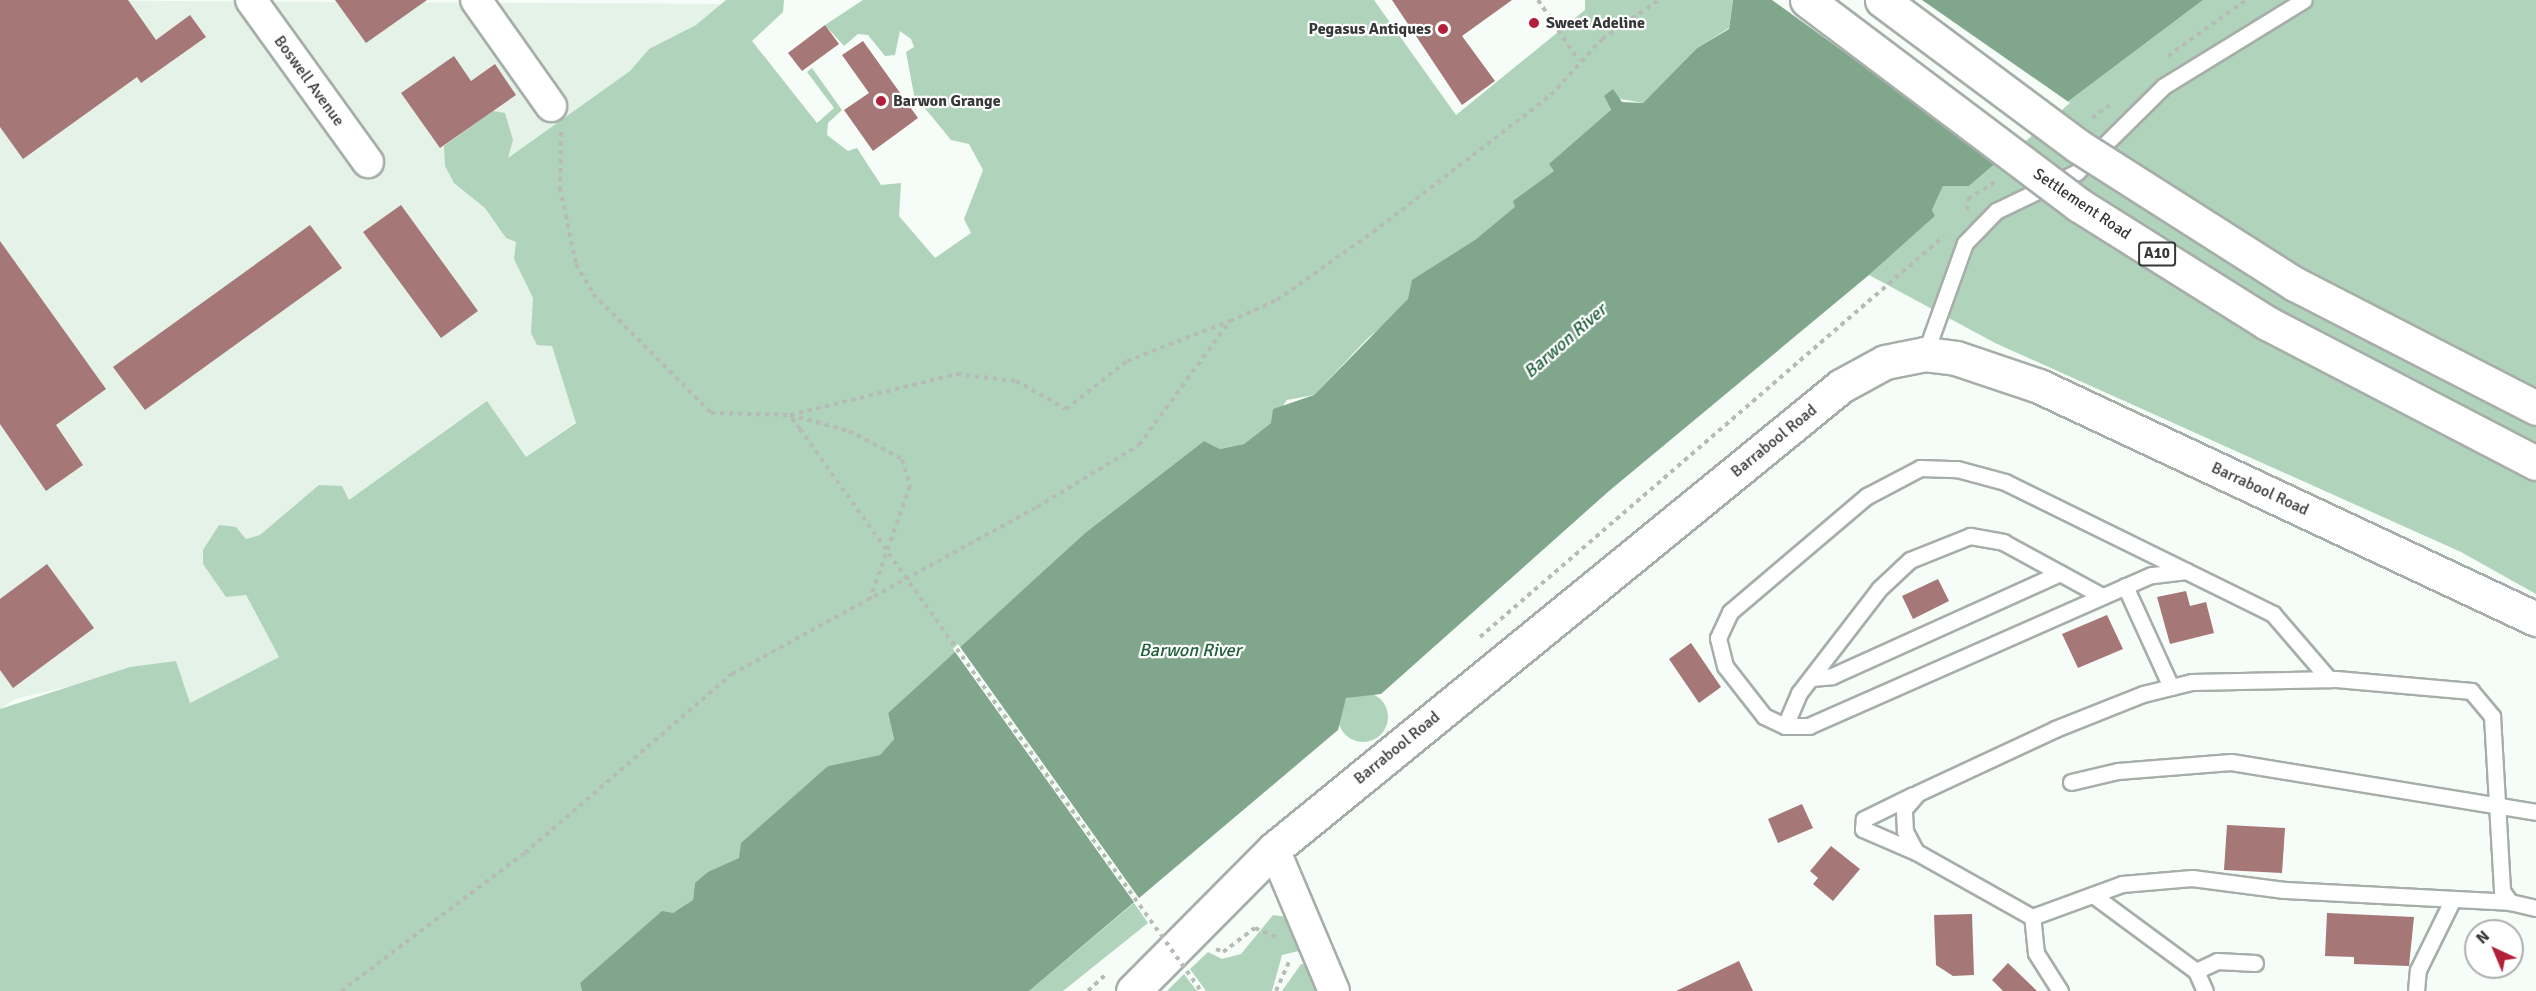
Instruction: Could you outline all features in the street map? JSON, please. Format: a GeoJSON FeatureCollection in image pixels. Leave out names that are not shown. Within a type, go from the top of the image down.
{"type":"FeatureCollection","features":[{"type":"Feature","properties":{"kind":"main road","name":"Settlement Road"},"geometry":{"type":"LineString","coordinates":[[1807,0],[2079,205],[2267,323],[2536,463]]}},
{"type":"Feature","properties":{"kind":"main road"},"geometry":{"type":"LineString","coordinates":[[1882,0],[2078,146],[2295,284],[2536,408]]}},
{"type":"Feature","properties":{"kind":"main road","name":"Barrabool Road"},"geometry":{"type":"LineString","coordinates":[[1124,979],[1195,927],[1274,849],[1841,386],[1885,362],[1925,354],[1956,358],[2039,386],[2536,619]]}},
{"type":"Feature","properties":{"kind":"street","name":"Boswell Avenue"},"geometry":{"type":"LineString","coordinates":[[251,0],[368,162]]}},
{"type":"Feature","properties":{"kind":"street"},"geometry":{"type":"LineString","coordinates":[[476,0],[551,106]]}},
{"type":"Feature","properties":{"kind":"street"},"geometry":{"type":"LineString","coordinates":[[1274,849],[1334,991]]}},
{"type":"Feature","properties":{"kind":"lane"},"geometry":{"type":"LineString","coordinates":[[1925,354],[1965,243],[1996,211],[2077,172],[2164,86],[2304,0]]}},
{"type":"Feature","properties":{"kind":"lane"},"geometry":{"type":"LineString","coordinates":[[2186,571],[2164,572],[2125,586],[1809,726],[1785,726],[1764,716],[1725,666],[1718,638],[1730,612],[1891,479],[1920,468],[1957,469],[2005,482],[2186,571],[2273,614],[2329,679]]}},
{"type":"Feature","properties":{"kind":"lane"},"geometry":{"type":"LineString","coordinates":[[1785,726],[1811,678],[1879,589],[1910,560],[1970,536],[2003,542],[2102,596]]}},
{"type":"Feature","properties":{"kind":"lane"},"geometry":{"type":"LineString","coordinates":[[1811,678],[1832,676],[2060,573]]}},
{"type":"Feature","properties":{"kind":"lane"},"geometry":{"type":"LineString","coordinates":[[2125,586],[2171,687]]}},
{"type":"Feature","properties":{"kind":"lane"},"geometry":{"type":"LineString","coordinates":[[2510,902],[2502,891],[2495,805],[2492,716],[2485,700],[2450,686],[2329,679],[2243,678],[2171,687],[2055,729],[1864,819],[1863,829],[1916,852],[2032,917],[2122,884],[2192,878],[2284,890],[2510,902],[2536,908]]}},
{"type":"Feature","properties":{"kind":"lane"},"geometry":{"type":"LineString","coordinates":[[2071,782],[2118,771],[2231,762],[2536,812]]}},
{"type":"Feature","properties":{"kind":"lane"},"geometry":{"type":"LineString","coordinates":[[1916,852],[1905,831],[1904,809],[1918,792]]}},
{"type":"Feature","properties":{"kind":"lane"},"geometry":{"type":"LineString","coordinates":[[2093,895],[2196,971],[2205,991]]}},
{"type":"Feature","properties":{"kind":"lane"},"geometry":{"type":"LineString","coordinates":[[2416,991],[2418,970],[2452,899]]}},
{"type":"Feature","properties":{"kind":"lane"},"geometry":{"type":"LineString","coordinates":[[2032,917],[2036,953],[2060,991]]}},
{"type":"Feature","properties":{"kind":"lane"},"geometry":{"type":"LineString","coordinates":[[2196,971],[2217,961],[2255,963]]}},
{"type":"Feature","properties":{"kind":"path"},"geometry":{"type":"LineString","coordinates":[[1538,0],[1579,61]]}},
{"type":"Feature","properties":{"kind":"path"},"geometry":{"type":"LineString","coordinates":[[790,415],[882,389],[975,374],[1016,381],[1066,410],[1127,361],[1277,300],[1373,232],[1551,95],[1579,61],[1659,0]]}},
{"type":"Feature","properties":{"kind":"path"},"geometry":{"type":"LineString","coordinates":[[2165,58],[2246,0]]}},
{"type":"Feature","properties":{"kind":"path"},"geometry":{"type":"LineString","coordinates":[[2088,121],[2116,100]]}},
{"type":"Feature","properties":{"kind":"path"},"geometry":{"type":"LineString","coordinates":[[551,106],[561,129],[560,188],[569,238],[593,294],[711,413],[790,415],[892,449],[910,476],[870,599]]}},
{"type":"Feature","properties":{"kind":"path"},"geometry":{"type":"LineString","coordinates":[[1996,211],[1966,215],[1968,199],[2008,173]]}},
{"type":"Feature","properties":{"kind":"path"},"geometry":{"type":"LineString","coordinates":[[1471,645],[1953,227]]}},
{"type":"Feature","properties":{"kind":"path"},"geometry":{"type":"LineString","coordinates":[[340,991],[525,854],[732,674],[870,599],[1139,445],[1230,321]]}},
{"type":"Feature","properties":{"kind":"path"},"geometry":{"type":"LineString","coordinates":[[790,415],[1201,991]]}},
{"type":"Feature","properties":{"kind":"path"},"geometry":{"type":"LineString","coordinates":[[1149,934],[1162,918]]}},
{"type":"Feature","properties":{"kind":"path"},"geometry":{"type":"LineString","coordinates":[[1195,927],[1223,952],[1255,928],[1268,930],[1285,947]]}},
{"type":"Feature","properties":{"kind":"path"},"geometry":{"type":"LineString","coordinates":[[1276,991],[1290,954]]}},
{"type":"Feature","properties":{"kind":"path"},"geometry":{"type":"LineString","coordinates":[[1088,991],[1124,979]]}},
{"type":"Feature","properties":{"kind":"shaded area"},"geometry":{"type":"Polygon","coordinates":[[[0,0],[726,4],[473,183],[524,252],[576,422],[526,457],[486,402],[304,533],[245,594],[279,657],[190,703],[175,661],[15,699],[0,709],[0,0]]]}},
{"type":"Feature","properties":{"kind":"shaded area"},"geometry":{"type":"Polygon","coordinates":[[[726,0],[784,0],[783,12],[752,41],[817,123],[834,108],[807,72],[812,68],[842,110],[828,123],[827,135],[848,151],[857,148],[881,185],[901,183],[899,216],[935,258],[971,233],[964,219],[983,170],[969,144],[951,140],[914,95],[906,52],[914,47],[911,39],[900,31],[895,55],[885,56],[868,35],[858,34],[844,46],[825,25],[863,0],[1374,0],[1456,115],[1585,10],[1585,0],[1733,0],[1729,28],[1697,48],[1643,103],[1604,96],[1615,119],[1586,152],[1367,339],[1314,395],[1287,400],[1271,423],[1244,444],[1220,449],[1204,441],[1085,533],[888,713],[894,739],[880,755],[828,766],[739,858],[695,883],[693,900],[580,983],[582,991],[0,991],[0,709],[130,667],[176,661],[190,703],[279,657],[246,595],[226,597],[203,564],[203,550],[219,525],[236,527],[246,539],[260,535],[319,485],[342,486],[349,500],[487,401],[526,457],[576,423],[552,346],[537,345],[531,333],[533,298],[514,259],[516,242],[506,238],[485,208],[454,183],[445,166],[444,146],[493,111],[505,113],[513,140],[508,158],[630,71],[649,49],[696,25],[726,0]]]}},
{"type":"Feature","properties":{"kind":"shaded area"},"geometry":{"type":"Polygon","coordinates":[[[2203,0],[2536,0],[2536,594],[2461,552],[1995,343],[1869,275],[1935,216],[1932,210],[1943,186],[1969,186],[2066,103],[2203,0]]]}},
{"type":"Feature","properties":{"kind":"shaded area"},"geometry":{"type":"Polygon","coordinates":[[[1358,692],[1368,692],[1381,699],[1388,712],[1388,722],[1381,735],[1368,742],[1358,742],[1349,738],[1342,731],[1338,722],[1338,712],[1342,703],[1349,696],[1358,692]]]}},
{"type":"Feature","properties":{"kind":"shaded area"},"geometry":{"type":"Polygon","coordinates":[[[1134,903],[1148,923],[1063,991],[1029,991],[1134,903]]]}},
{"type":"Feature","properties":{"kind":"shaded area"},"geometry":{"type":"Polygon","coordinates":[[[1273,915],[1287,917],[1299,939],[1299,951],[1282,955],[1272,991],[1206,991],[1190,969],[1208,952],[1222,959],[1241,954],[1273,915]]]}},
{"type":"Feature","properties":{"kind":"shaded area"},"geometry":{"type":"Polygon","coordinates":[[[1301,964],[1306,964],[1318,991],[1282,991],[1301,964]]]}},
{"type":"Feature","properties":{"kind":"shaded area"},"geometry":{"type":"Polygon","coordinates":[[[1184,974],[1197,991],[1167,991],[1184,974]]]}},
{"type":"Feature","properties":{"kind":"water","name":"Barwon River"},"geometry":{"type":"Polygon","coordinates":[[[1733,0],[2203,0],[2066,103],[1969,186],[1943,186],[1932,210],[1935,216],[1869,275],[1609,491],[1381,694],[1346,698],[1338,730],[1029,991],[582,991],[580,983],[662,911],[673,913],[693,900],[695,883],[708,872],[739,858],[741,843],[828,766],[880,755],[894,739],[888,713],[1085,533],[1204,441],[1220,449],[1244,444],[1271,423],[1273,409],[1314,395],[1408,299],[1412,280],[1475,240],[1515,207],[1513,201],[1554,171],[1549,164],[1611,110],[1604,96],[1613,89],[1622,102],[1643,103],[1697,48],[1729,29],[1733,0]]]}},
{"type":"Feature","properties":{"kind":"pier"},"geometry":{"type":"Polygon","coordinates":[[[1772,0],[1922,0],[2070,103],[1999,164],[1772,0]]]}},
{"type":"Feature","properties":{"kind":"pier"},"geometry":{"type":"Polygon","coordinates":[[[958,644],[1141,901],[1136,905],[953,649],[958,644]]]}},
{"type":"Feature","properties":{"kind":"building"},"geometry":{"type":"Polygon","coordinates":[[[0,0],[128,0],[156,40],[190,15],[206,37],[141,83],[137,77],[23,159],[0,127],[0,0]]]}},
{"type":"Feature","properties":{"kind":"building"},"geometry":{"type":"Polygon","coordinates":[[[335,0],[427,0],[366,43],[335,0]]]}},
{"type":"Feature","properties":{"kind":"building"},"geometry":{"type":"Polygon","coordinates":[[[1392,0],[1512,0],[1462,36],[1495,81],[1462,105],[1392,0]]]}},
{"type":"Feature","properties":{"kind":"building"},"geometry":{"type":"Polygon","coordinates":[[[825,25],[839,44],[802,71],[788,53],[825,25]]]}},
{"type":"Feature","properties":{"kind":"building","name":"Barwon Grange"},"geometry":{"type":"Polygon","coordinates":[[[863,41],[918,118],[873,151],[844,110],[869,93],[842,55],[863,41]]]}},
{"type":"Feature","properties":{"kind":"building"},"geometry":{"type":"Polygon","coordinates":[[[454,56],[471,81],[495,64],[516,95],[440,148],[401,93],[454,56]]]}},
{"type":"Feature","properties":{"kind":"building"},"geometry":{"type":"Polygon","coordinates":[[[401,205],[478,311],[441,338],[363,232],[401,205]]]}},
{"type":"Feature","properties":{"kind":"building"},"geometry":{"type":"Polygon","coordinates":[[[310,225],[342,268],[145,410],[113,367],[310,225]]]}},
{"type":"Feature","properties":{"kind":"building"},"geometry":{"type":"Polygon","coordinates":[[[0,241],[106,389],[56,425],[83,465],[46,491],[0,424],[0,241]]]}},
{"type":"Feature","properties":{"kind":"building"},"geometry":{"type":"Polygon","coordinates":[[[47,564],[94,628],[13,688],[0,670],[0,599],[47,564]]]}},
{"type":"Feature","properties":{"kind":"building"},"geometry":{"type":"Polygon","coordinates":[[[1938,579],[1949,601],[1913,619],[1902,596],[1938,579]]]}},
{"type":"Feature","properties":{"kind":"building"},"geometry":{"type":"Polygon","coordinates":[[[2186,591],[2190,606],[2206,602],[2214,633],[2170,644],[2157,597],[2186,591]]]}},
{"type":"Feature","properties":{"kind":"building"},"geometry":{"type":"Polygon","coordinates":[[[2107,615],[2123,649],[2078,668],[2062,634],[2107,615]]]}},
{"type":"Feature","properties":{"kind":"building"},"geometry":{"type":"Polygon","coordinates":[[[1691,643],[1721,687],[1699,703],[1669,659],[1691,643]]]}},
{"type":"Feature","properties":{"kind":"building"},"geometry":{"type":"Polygon","coordinates":[[[1802,804],[1813,828],[1778,843],[1768,819],[1802,804]]]}},
{"type":"Feature","properties":{"kind":"building"},"geometry":{"type":"Polygon","coordinates":[[[2227,825],[2285,828],[2282,873],[2224,870],[2227,825]]]}},
{"type":"Feature","properties":{"kind":"building"},"geometry":{"type":"Polygon","coordinates":[[[1831,846],[1860,869],[1833,901],[1813,884],[1818,878],[1810,871],[1831,846]]]}},
{"type":"Feature","properties":{"kind":"building"},"geometry":{"type":"Polygon","coordinates":[[[2327,913],[2414,917],[2409,966],[2354,964],[2354,957],[2325,956],[2327,913]]]}},
{"type":"Feature","properties":{"kind":"building"},"geometry":{"type":"Polygon","coordinates":[[[1972,914],[1974,975],[1953,976],[1936,965],[1934,915],[1972,914]]]}},
{"type":"Feature","properties":{"kind":"building"},"geometry":{"type":"Polygon","coordinates":[[[1739,961],[1753,991],[1676,991],[1739,961]]]}},
{"type":"Feature","properties":{"kind":"building"},"geometry":{"type":"Polygon","coordinates":[[[2008,963],[2037,991],[2003,991],[1992,980],[2008,963]]]}},
{"type":"Feature","properties":{"kind":"place","name":"Sweet Adeline"},"geometry":{"type":"Point","coordinates":[1534,23]}},
{"type":"Feature","properties":{"kind":"place","name":"Pegasus Antiques"},"geometry":{"type":"Point","coordinates":[1443,29]}},
{"type":"Feature","properties":{"kind":"place","name":"Barwon Grange"},"geometry":{"type":"Point","coordinates":[881,101]}}]}
